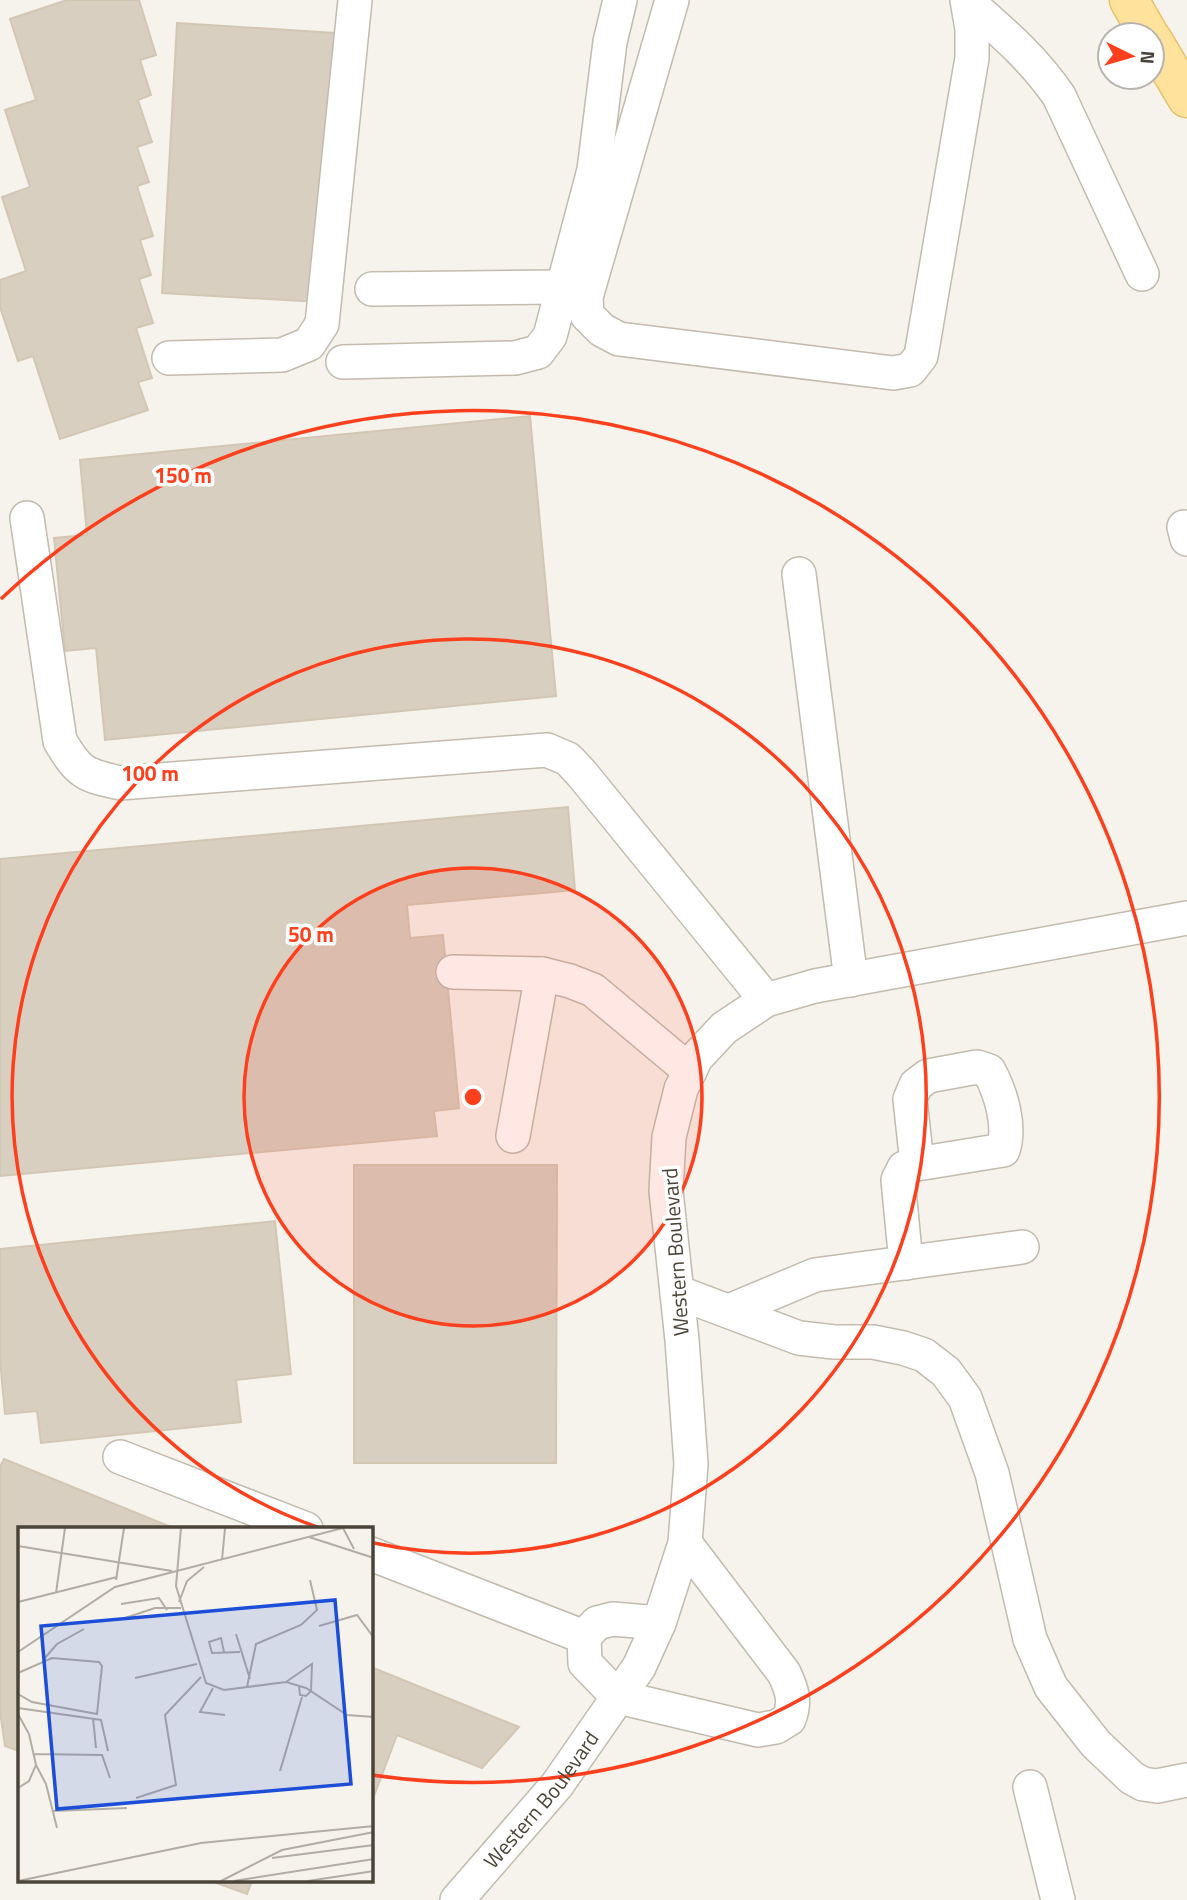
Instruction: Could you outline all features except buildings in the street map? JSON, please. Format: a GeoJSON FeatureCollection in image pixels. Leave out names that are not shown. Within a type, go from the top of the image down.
{"type":"FeatureCollection","features":[{"type":"Feature","properties":{"kind":"main road"},"geometry":{"type":"LineString","coordinates":[[1129,0],[1141,21]]}},
{"type":"Feature","properties":{"kind":"main road"},"geometry":{"type":"LineString","coordinates":[[1166,62],[1187,98]]}},
{"type":"Feature","properties":{"kind":"street"},"geometry":{"type":"LineString","coordinates":[[169,358],[282,355],[309,344],[322,324],[355,0]]}},
{"type":"Feature","properties":{"kind":"street"},"geometry":{"type":"LineString","coordinates":[[342,362],[515,358],[538,352],[550,336],[594,170],[610,43],[620,0]]}},
{"type":"Feature","properties":{"kind":"street"},"geometry":{"type":"LineString","coordinates":[[672,0],[586,297],[587,315],[602,330],[619,339],[893,373],[910,370],[921,356],[972,58],[968,1]]}},
{"type":"Feature","properties":{"kind":"street"},"geometry":{"type":"LineString","coordinates":[[968,1],[1022,50],[1041,70],[1059,96],[1142,274]]}},
{"type":"Feature","properties":{"kind":"street"},"geometry":{"type":"LineString","coordinates":[[372,289],[564,287]]}},
{"type":"Feature","properties":{"kind":"street"},"geometry":{"type":"LineString","coordinates":[[27,518],[60,741],[74,764],[90,776],[120,783],[547,750],[568,759],[582,774],[766,1000]]}},
{"type":"Feature","properties":{"kind":"street"},"geometry":{"type":"LineString","coordinates":[[799,574],[851,980]]}},
{"type":"Feature","properties":{"kind":"street","name":"Western Boulevard"},"geometry":{"type":"LineString","coordinates":[[457,1900],[557,1785],[639,1667],[659,1623],[685,1543],[691,1464],[666,1191],[669,1137],[681,1089],[696,1058],[724,1028],[766,1000],[815,986],[1187,918]]}},
{"type":"Feature","properties":{"kind":"street"},"geometry":{"type":"LineString","coordinates":[[453,972],[542,974],[593,990],[690,1071]]}},
{"type":"Feature","properties":{"kind":"street"},"geometry":{"type":"LineString","coordinates":[[513,1136],[542,974]]}},
{"type":"Feature","properties":{"kind":"street"},"geometry":{"type":"LineString","coordinates":[[906,1263],[898,1180],[904,1168],[917,1164]]}},
{"type":"Feature","properties":{"kind":"street"},"geometry":{"type":"LineString","coordinates":[[729,1311],[815,1275],[1022,1247]]}},
{"type":"Feature","properties":{"kind":"street"},"geometry":{"type":"LineString","coordinates":[[677,1292],[799,1338],[834,1342],[873,1342],[903,1348],[924,1355],[946,1372],[965,1398],[992,1473],[1030,1639],[1051,1687],[1096,1744],[1132,1778],[1143,1784],[1157,1786],[1187,1780]]}},
{"type":"Feature","properties":{"kind":"street"},"geometry":{"type":"LineString","coordinates":[[120,1457],[301,1527]]}},
{"type":"Feature","properties":{"kind":"street"},"geometry":{"type":"LineString","coordinates":[[659,1623],[613,1619],[597,1623],[584,1637],[585,1664],[618,1697],[758,1730],[776,1727],[789,1719],[794,1701],[784,1673],[685,1543]]}},
{"type":"Feature","properties":{"kind":"street"},"geometry":{"type":"LineString","coordinates":[[373,1555],[584,1637]]}},
{"type":"Feature","properties":{"kind":"street"},"geometry":{"type":"LineString","coordinates":[[1030,1787],[1058,1900]]}}]}
